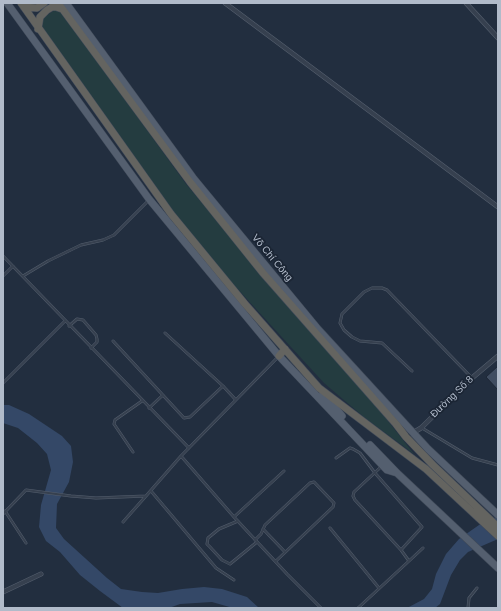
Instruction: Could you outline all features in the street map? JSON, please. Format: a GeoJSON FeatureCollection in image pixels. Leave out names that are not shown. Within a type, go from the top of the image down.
{"type":"FeatureCollection","features":[{"type":"Feature","properties":{"kind":"highway"},"geometry":{"type":"LineString","coordinates":[[22,5],[37,8],[44,3]]}},
{"type":"Feature","properties":{"kind":"highway","name":"Võ Chí Công"},"geometry":{"type":"LineString","coordinates":[[58,3],[64,6],[190,182],[263,273],[396,424],[430,467]]}},
{"type":"Feature","properties":{"kind":"highway"},"geometry":{"type":"LineString","coordinates":[[22,5],[171,214],[244,304],[319,388],[430,467],[498,527]]}},
{"type":"Feature","properties":{"kind":"highway"},"geometry":{"type":"LineString","coordinates":[[38,29],[40,18],[47,10],[56,6],[64,6]]}},
{"type":"Feature","properties":{"kind":"highway"},"geometry":{"type":"LineString","coordinates":[[278,356],[284,349]]}},
{"type":"Feature","properties":{"kind":"highway"},"geometry":{"type":"LineString","coordinates":[[430,467],[498,536]]}},
{"type":"Feature","properties":{"kind":"main road"},"geometry":{"type":"LineString","coordinates":[[7,3],[149,199],[278,356],[387,470],[397,473]]}},
{"type":"Feature","properties":{"kind":"main road","name":"Võ Chí Công"},"geometry":{"type":"LineString","coordinates":[[64,6],[194,179],[317,328],[428,449],[498,515]]}},
{"type":"Feature","properties":{"kind":"main road"},"geometry":{"type":"LineString","coordinates":[[319,388],[342,416],[397,473],[498,568]]}},
{"type":"Feature","properties":{"kind":"street"},"geometry":{"type":"LineString","coordinates":[[225,3],[498,208]]}},
{"type":"Feature","properties":{"kind":"street"},"geometry":{"type":"LineString","coordinates":[[466,3],[498,38]]}},
{"type":"Feature","properties":{"kind":"street","name":"Đường Số 8"},"geometry":{"type":"LineString","coordinates":[[406,437],[421,428],[472,378],[498,356]]}},
{"type":"Feature","properties":{"kind":"street"},"geometry":{"type":"LineString","coordinates":[[3,592],[41,574]]}},
{"type":"Feature","properties":{"kind":"lane"},"geometry":{"type":"LineString","coordinates":[[23,276],[48,261],[81,245],[103,240],[114,235],[149,199]]}},
{"type":"Feature","properties":{"kind":"lane"},"geometry":{"type":"LineString","coordinates":[[3,256],[64,321],[189,448]]}},
{"type":"Feature","properties":{"kind":"lane"},"geometry":{"type":"LineString","coordinates":[[3,276],[13,266]]}},
{"type":"Feature","properties":{"kind":"lane"},"geometry":{"type":"LineString","coordinates":[[412,371],[382,343],[360,341],[352,337],[344,330],[340,323],[342,314],[364,292],[372,288],[382,288],[387,290],[472,378]]}},
{"type":"Feature","properties":{"kind":"lane"},"geometry":{"type":"LineString","coordinates":[[69,326],[77,319],[83,320],[96,335],[97,342],[91,348]]}},
{"type":"Feature","properties":{"kind":"lane"},"geometry":{"type":"LineString","coordinates":[[3,383],[64,321]]}},
{"type":"Feature","properties":{"kind":"lane"},"geometry":{"type":"LineString","coordinates":[[165,333],[223,386],[235,400]]}},
{"type":"Feature","properties":{"kind":"lane"},"geometry":{"type":"LineString","coordinates":[[113,341],[184,418],[190,417],[223,386]]}},
{"type":"Feature","properties":{"kind":"lane"},"geometry":{"type":"LineString","coordinates":[[123,522],[151,492],[181,456],[278,356]]}},
{"type":"Feature","properties":{"kind":"lane"},"geometry":{"type":"LineString","coordinates":[[149,408],[163,395]]}},
{"type":"Feature","properties":{"kind":"lane"},"geometry":{"type":"LineString","coordinates":[[133,452],[114,424],[115,420],[142,401]]}},
{"type":"Feature","properties":{"kind":"lane"},"geometry":{"type":"LineString","coordinates":[[421,428],[472,458],[498,465]]}},
{"type":"Feature","properties":{"kind":"lane"},"geometry":{"type":"LineString","coordinates":[[336,458],[347,449],[353,448],[360,453],[375,473],[422,527],[401,550]]}},
{"type":"Feature","properties":{"kind":"lane"},"geometry":{"type":"LineString","coordinates":[[181,456],[256,541],[321,608]]}},
{"type":"Feature","properties":{"kind":"lane"},"geometry":{"type":"LineString","coordinates":[[383,465],[354,492],[353,496],[401,550],[408,561]]}},
{"type":"Feature","properties":{"kind":"lane"},"geometry":{"type":"LineString","coordinates":[[234,517],[284,471]]}},
{"type":"Feature","properties":{"kind":"lane"},"geometry":{"type":"LineString","coordinates":[[238,521],[219,529],[208,538],[208,544],[210,547],[222,560],[230,564],[256,541],[265,525],[310,483],[314,482],[334,503],[333,507],[276,561]]}},
{"type":"Feature","properties":{"kind":"lane"},"geometry":{"type":"LineString","coordinates":[[3,514],[26,490],[96,498],[146,496]]}},
{"type":"Feature","properties":{"kind":"lane"},"geometry":{"type":"LineString","coordinates":[[151,492],[216,568],[234,580]]}},
{"type":"Feature","properties":{"kind":"lane"},"geometry":{"type":"LineString","coordinates":[[5,511],[26,543]]}},
{"type":"Feature","properties":{"kind":"lane"},"geometry":{"type":"LineString","coordinates":[[330,528],[379,588]]}},
{"type":"Feature","properties":{"kind":"lane"},"geometry":{"type":"LineString","coordinates":[[263,529],[285,552]]}},
{"type":"Feature","properties":{"kind":"lane"},"geometry":{"type":"LineString","coordinates":[[358,608],[423,548]]}},
{"type":"Feature","properties":{"kind":"lane"},"geometry":{"type":"LineString","coordinates":[[468,608],[469,598],[477,588]]}},
{"type":"Feature","properties":{"kind":"green space"},"geometry":{"type":"Polygon","coordinates":[[[56,9],[60,10],[186,184],[310,330],[366,393],[414,454],[365,418],[324,383],[212,261],[166,203],[51,42],[41,24],[43,18],[56,9]]]}},
{"type":"Feature","properties":{"kind":"water"},"geometry":{"type":"Polygon","coordinates":[[[3,405],[9,405],[29,414],[62,436],[71,446],[73,462],[69,482],[57,504],[56,528],[64,539],[107,578],[121,589],[142,592],[158,593],[204,587],[222,589],[247,597],[259,608],[233,608],[212,602],[180,604],[169,608],[123,608],[100,591],[80,575],[60,552],[46,541],[39,527],[41,505],[51,470],[47,454],[37,443],[18,428],[3,423],[3,405]]]}},
{"type":"Feature","properties":{"kind":"water"},"geometry":{"type":"Polygon","coordinates":[[[498,516],[498,539],[468,552],[460,560],[451,575],[440,604],[435,608],[407,608],[424,599],[432,589],[436,574],[446,554],[459,539],[479,525],[498,516]]]}},
{"type":"Feature","properties":{"kind":"building"},"geometry":{"type":"Polygon","coordinates":[[[498,366],[498,390],[486,377],[498,366]]]}}]}
